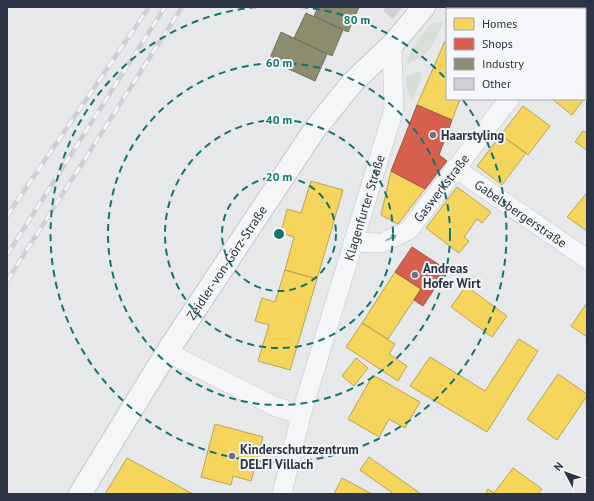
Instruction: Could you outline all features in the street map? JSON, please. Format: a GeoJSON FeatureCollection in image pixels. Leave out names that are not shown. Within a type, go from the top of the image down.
{"type":"FeatureCollection","features":[{"type":"Feature","properties":{"kind":"street"},"geometry":{"type":"LineString","coordinates":[[392,45],[424,7]]}},
{"type":"Feature","properties":{"kind":"street","name":"Klagenfurter Straße"},"geometry":{"type":"LineString","coordinates":[[282,494],[301,414],[394,109],[392,45]]}},
{"type":"Feature","properties":{"kind":"street","name":"Zeidler-von-Görz-Straße"},"geometry":{"type":"LineString","coordinates":[[80,494],[167,352],[314,129],[353,82],[392,45]]}},
{"type":"Feature","properties":{"kind":"street","name":"Gaswerkstraße"},"geometry":{"type":"LineString","coordinates":[[353,242],[382,243],[409,230],[508,100]]}},
{"type":"Feature","properties":{"kind":"street","name":"Gabelsbergerstraße"},"geometry":{"type":"LineString","coordinates":[[455,168],[587,259]]}},
{"type":"Feature","properties":{"kind":"street"},"geometry":{"type":"LineString","coordinates":[[167,352],[274,406],[301,414]]}},
{"type":"Feature","properties":{"kind":"shaded area"},"geometry":{"type":"Polygon","coordinates":[[[443,22],[431,48],[422,56],[407,64],[413,47],[431,24],[443,22]]]}},
{"type":"Feature","properties":{"kind":"shaded area"},"geometry":{"type":"Polygon","coordinates":[[[416,72],[420,72],[422,76],[413,100],[407,90],[406,78],[416,72]]]}},
{"type":"Feature","properties":{"kind":"building: Homes"},"geometry":{"type":"Polygon","coordinates":[[[464,7],[497,7],[496,8],[464,7]]]}},
{"type":"Feature","properties":{"kind":"building: Homes"},"geometry":{"type":"Polygon","coordinates":[[[508,7],[558,8],[509,8],[508,7]]]}},
{"type":"Feature","properties":{"kind":"building: Homes"},"geometry":{"type":"Polygon","coordinates":[[[445,41],[446,100],[460,100],[452,120],[417,105],[445,41]]]}},
{"type":"Feature","properties":{"kind":"building: Homes"},"geometry":{"type":"Polygon","coordinates":[[[586,74],[587,75],[586,97],[586,74]]]}},
{"type":"Feature","properties":{"kind":"building: Homes"},"geometry":{"type":"Polygon","coordinates":[[[553,100],[583,100],[572,115],[553,100]]]}},
{"type":"Feature","properties":{"kind":"building: Homes"},"geometry":{"type":"Polygon","coordinates":[[[523,106],[550,126],[528,155],[501,135],[523,106]]]}},
{"type":"Feature","properties":{"kind":"building: Homes"},"geometry":{"type":"Polygon","coordinates":[[[583,131],[587,133],[587,150],[575,142],[583,131]]]}},
{"type":"Feature","properties":{"kind":"building: Homes"},"geometry":{"type":"Polygon","coordinates":[[[501,135],[526,153],[502,185],[477,166],[501,135]]]}},
{"type":"Feature","properties":{"kind":"building: Homes"},"geometry":{"type":"Polygon","coordinates":[[[391,171],[425,189],[398,224],[381,215],[391,171]]]}},
{"type":"Feature","properties":{"kind":"building: Homes"},"geometry":{"type":"Polygon","coordinates":[[[311,181],[343,190],[317,279],[285,270],[294,237],[281,233],[287,209],[301,213],[311,181]]]}},
{"type":"Feature","properties":{"kind":"building: Homes"},"geometry":{"type":"Polygon","coordinates":[[[457,187],[491,212],[482,223],[477,219],[464,237],[469,241],[459,253],[426,228],[457,187]]]}},
{"type":"Feature","properties":{"kind":"building: Homes"},"geometry":{"type":"Polygon","coordinates":[[[586,194],[587,195],[587,231],[567,217],[586,194]]]}},
{"type":"Feature","properties":{"kind":"building: Homes"},"geometry":{"type":"Polygon","coordinates":[[[285,270],[317,279],[290,370],[258,361],[269,325],[255,321],[262,298],[275,302],[285,270]]]}},
{"type":"Feature","properties":{"kind":"building: Homes"},"geometry":{"type":"Polygon","coordinates":[[[395,272],[421,289],[388,339],[362,323],[395,272]]]}},
{"type":"Feature","properties":{"kind":"building: Homes"},"geometry":{"type":"Polygon","coordinates":[[[466,286],[507,316],[492,337],[451,307],[466,286]]]}},
{"type":"Feature","properties":{"kind":"building: Homes"},"geometry":{"type":"Polygon","coordinates":[[[587,303],[587,337],[571,326],[587,303]]]}},
{"type":"Feature","properties":{"kind":"building: Homes"},"geometry":{"type":"Polygon","coordinates":[[[362,323],[395,344],[389,354],[407,366],[398,381],[346,347],[362,323]]]}},
{"type":"Feature","properties":{"kind":"building: Homes"},"geometry":{"type":"Polygon","coordinates":[[[519,339],[538,351],[487,432],[410,386],[430,357],[485,391],[519,339]]]}},
{"type":"Feature","properties":{"kind":"building: Homes"},"geometry":{"type":"Polygon","coordinates":[[[356,358],[368,368],[354,386],[342,376],[356,358]]]}},
{"type":"Feature","properties":{"kind":"building: Homes"},"geometry":{"type":"Polygon","coordinates":[[[558,374],[587,394],[587,396],[557,440],[527,419],[558,374]]]}},
{"type":"Feature","properties":{"kind":"building: Homes"},"geometry":{"type":"Polygon","coordinates":[[[373,375],[420,402],[405,428],[389,419],[379,437],[348,419],[373,375]]]}},
{"type":"Feature","properties":{"kind":"building: Homes","name":"Kinderschutzzentrum DELFI Villach"},"geometry":{"type":"Polygon","coordinates":[[[215,424],[263,437],[251,481],[233,476],[231,485],[201,477],[215,424]]]}},
{"type":"Feature","properties":{"kind":"building: Homes"},"geometry":{"type":"Polygon","coordinates":[[[369,457],[421,494],[394,494],[360,470],[369,457]]]}},
{"type":"Feature","properties":{"kind":"building: Homes"},"geometry":{"type":"Polygon","coordinates":[[[127,458],[193,494],[105,494],[127,458]]]}},
{"type":"Feature","properties":{"kind":"building: Homes"},"geometry":{"type":"Polygon","coordinates":[[[513,468],[542,489],[538,494],[485,494],[488,489],[494,493],[513,468]]]}},
{"type":"Feature","properties":{"kind":"building: Homes"},"geometry":{"type":"Polygon","coordinates":[[[342,478],[372,494],[334,494],[342,478]]]}},
{"type":"Feature","properties":{"kind":"building: Shops"},"geometry":{"type":"Polygon","coordinates":[[[417,105],[452,120],[439,155],[447,161],[425,189],[391,171],[417,105]]]}},
{"type":"Feature","properties":{"kind":"building: Shops"},"geometry":{"type":"Polygon","coordinates":[[[412,247],[447,270],[423,306],[414,300],[421,289],[395,272],[412,247]]]}},
{"type":"Feature","properties":{"kind":"building: Industry"},"geometry":{"type":"Polygon","coordinates":[[[318,7],[359,7],[348,32],[314,16],[318,7]]]}},
{"type":"Feature","properties":{"kind":"building: Industry"},"geometry":{"type":"Polygon","coordinates":[[[306,13],[343,30],[332,56],[294,38],[306,13]]]}},
{"type":"Feature","properties":{"kind":"building: Industry"},"geometry":{"type":"Polygon","coordinates":[[[281,32],[327,54],[315,81],[269,60],[281,32]]]}},
{"type":"Feature","properties":{"kind":"building: Other"},"geometry":{"type":"Polygon","coordinates":[[[386,7],[403,7],[393,19],[383,11],[386,7]]]}},
{"type":"Feature","properties":{"kind":"railway"},"geometry":{"type":"LineString","coordinates":[[7,216],[149,7]]}},
{"type":"Feature","properties":{"kind":"railway"},"geometry":{"type":"LineString","coordinates":[[7,255],[165,7]]}},
{"type":"Feature","properties":{"kind":"railway"},"geometry":{"type":"LineString","coordinates":[[7,281],[182,7]]}},
{"type":"Feature","properties":{"kind":"place","name":"Haarstyling"},"geometry":{"type":"Point","coordinates":[433,135]}},
{"type":"Feature","properties":{"kind":"place","name":"Andreas Hofer Wirt"},"geometry":{"type":"Point","coordinates":[415,275]}},
{"type":"Feature","properties":{"kind":"place","name":"Kinderschutzzentrum DELFI Villach"},"geometry":{"type":"Point","coordinates":[232,456]}}]}
